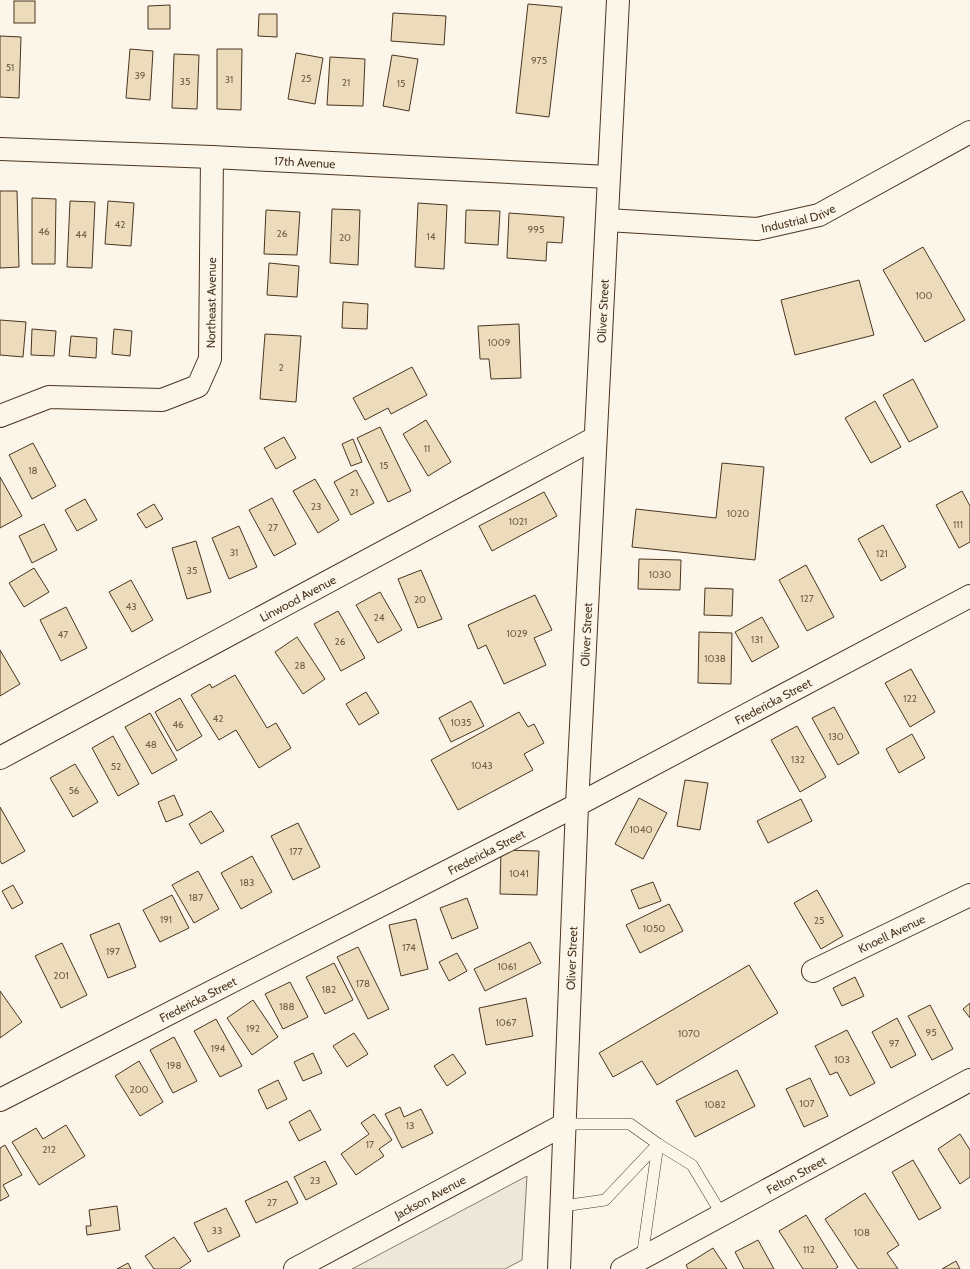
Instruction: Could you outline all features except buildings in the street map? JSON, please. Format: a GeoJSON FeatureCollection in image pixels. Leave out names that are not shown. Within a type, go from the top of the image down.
{"type":"FeatureCollection","features":[{"type":"Feature","properties":{"kind":"street","name":"Oliver Street"},"geometry":{"type":"LineString","coordinates":[[560,1269],[563,1206],[564,1124],[578,805],[595,438],[618,0]]}},
{"type":"Feature","properties":{"kind":"street","name":"Industrial Drive"},"geometry":{"type":"LineString","coordinates":[[607,220],[757,228],[819,215],[970,132]]}},
{"type":"Feature","properties":{"kind":"street","name":"17th Avenue"},"geometry":{"type":"LineString","coordinates":[[0,149],[212,157],[609,177]]}},
{"type":"Feature","properties":{"kind":"street","name":"Northeast Avenue"},"geometry":{"type":"LineString","coordinates":[[0,416],[49,397],[162,400],[198,386],[210,359],[212,157]]}},
{"type":"Feature","properties":{"kind":"street","name":"Linwood Avenue"},"geometry":{"type":"LineString","coordinates":[[0,758],[595,438]]}},
{"type":"Feature","properties":{"kind":"street","name":"Fredericka Street"},"geometry":{"type":"LineString","coordinates":[[0,1100],[578,805],[970,596]]}},
{"type":"Feature","properties":{"kind":"street","name":"Knoell Avenue"},"geometry":{"type":"LineString","coordinates":[[814,971],[970,895]]}},
{"type":"Feature","properties":{"kind":"street","name":"Felton Street"},"geometry":{"type":"LineString","coordinates":[[622,1269],[970,1080]]}},
{"type":"Feature","properties":{"kind":"street","name":"Jackson Avenue"},"geometry":{"type":"LineString","coordinates":[[295,1269],[564,1124]]}},
{"type":"Feature","properties":{"kind":"lane"},"geometry":{"type":"LineString","coordinates":[[564,1124],[630,1124],[658,1144],[692,1165],[722,1215]]}},
{"type":"Feature","properties":{"kind":"lane"},"geometry":{"type":"LineString","coordinates":[[563,1206],[605,1200],[658,1144]]}},
{"type":"Feature","properties":{"kind":"lane"},"geometry":{"type":"LineString","coordinates":[[642,1258],[658,1144]]}},
{"type":"Feature","properties":{"kind":"shaded area"},"geometry":{"type":"Polygon","coordinates":[[[527,1176],[522,1260],[505,1269],[352,1269],[527,1176]]]}}]}
